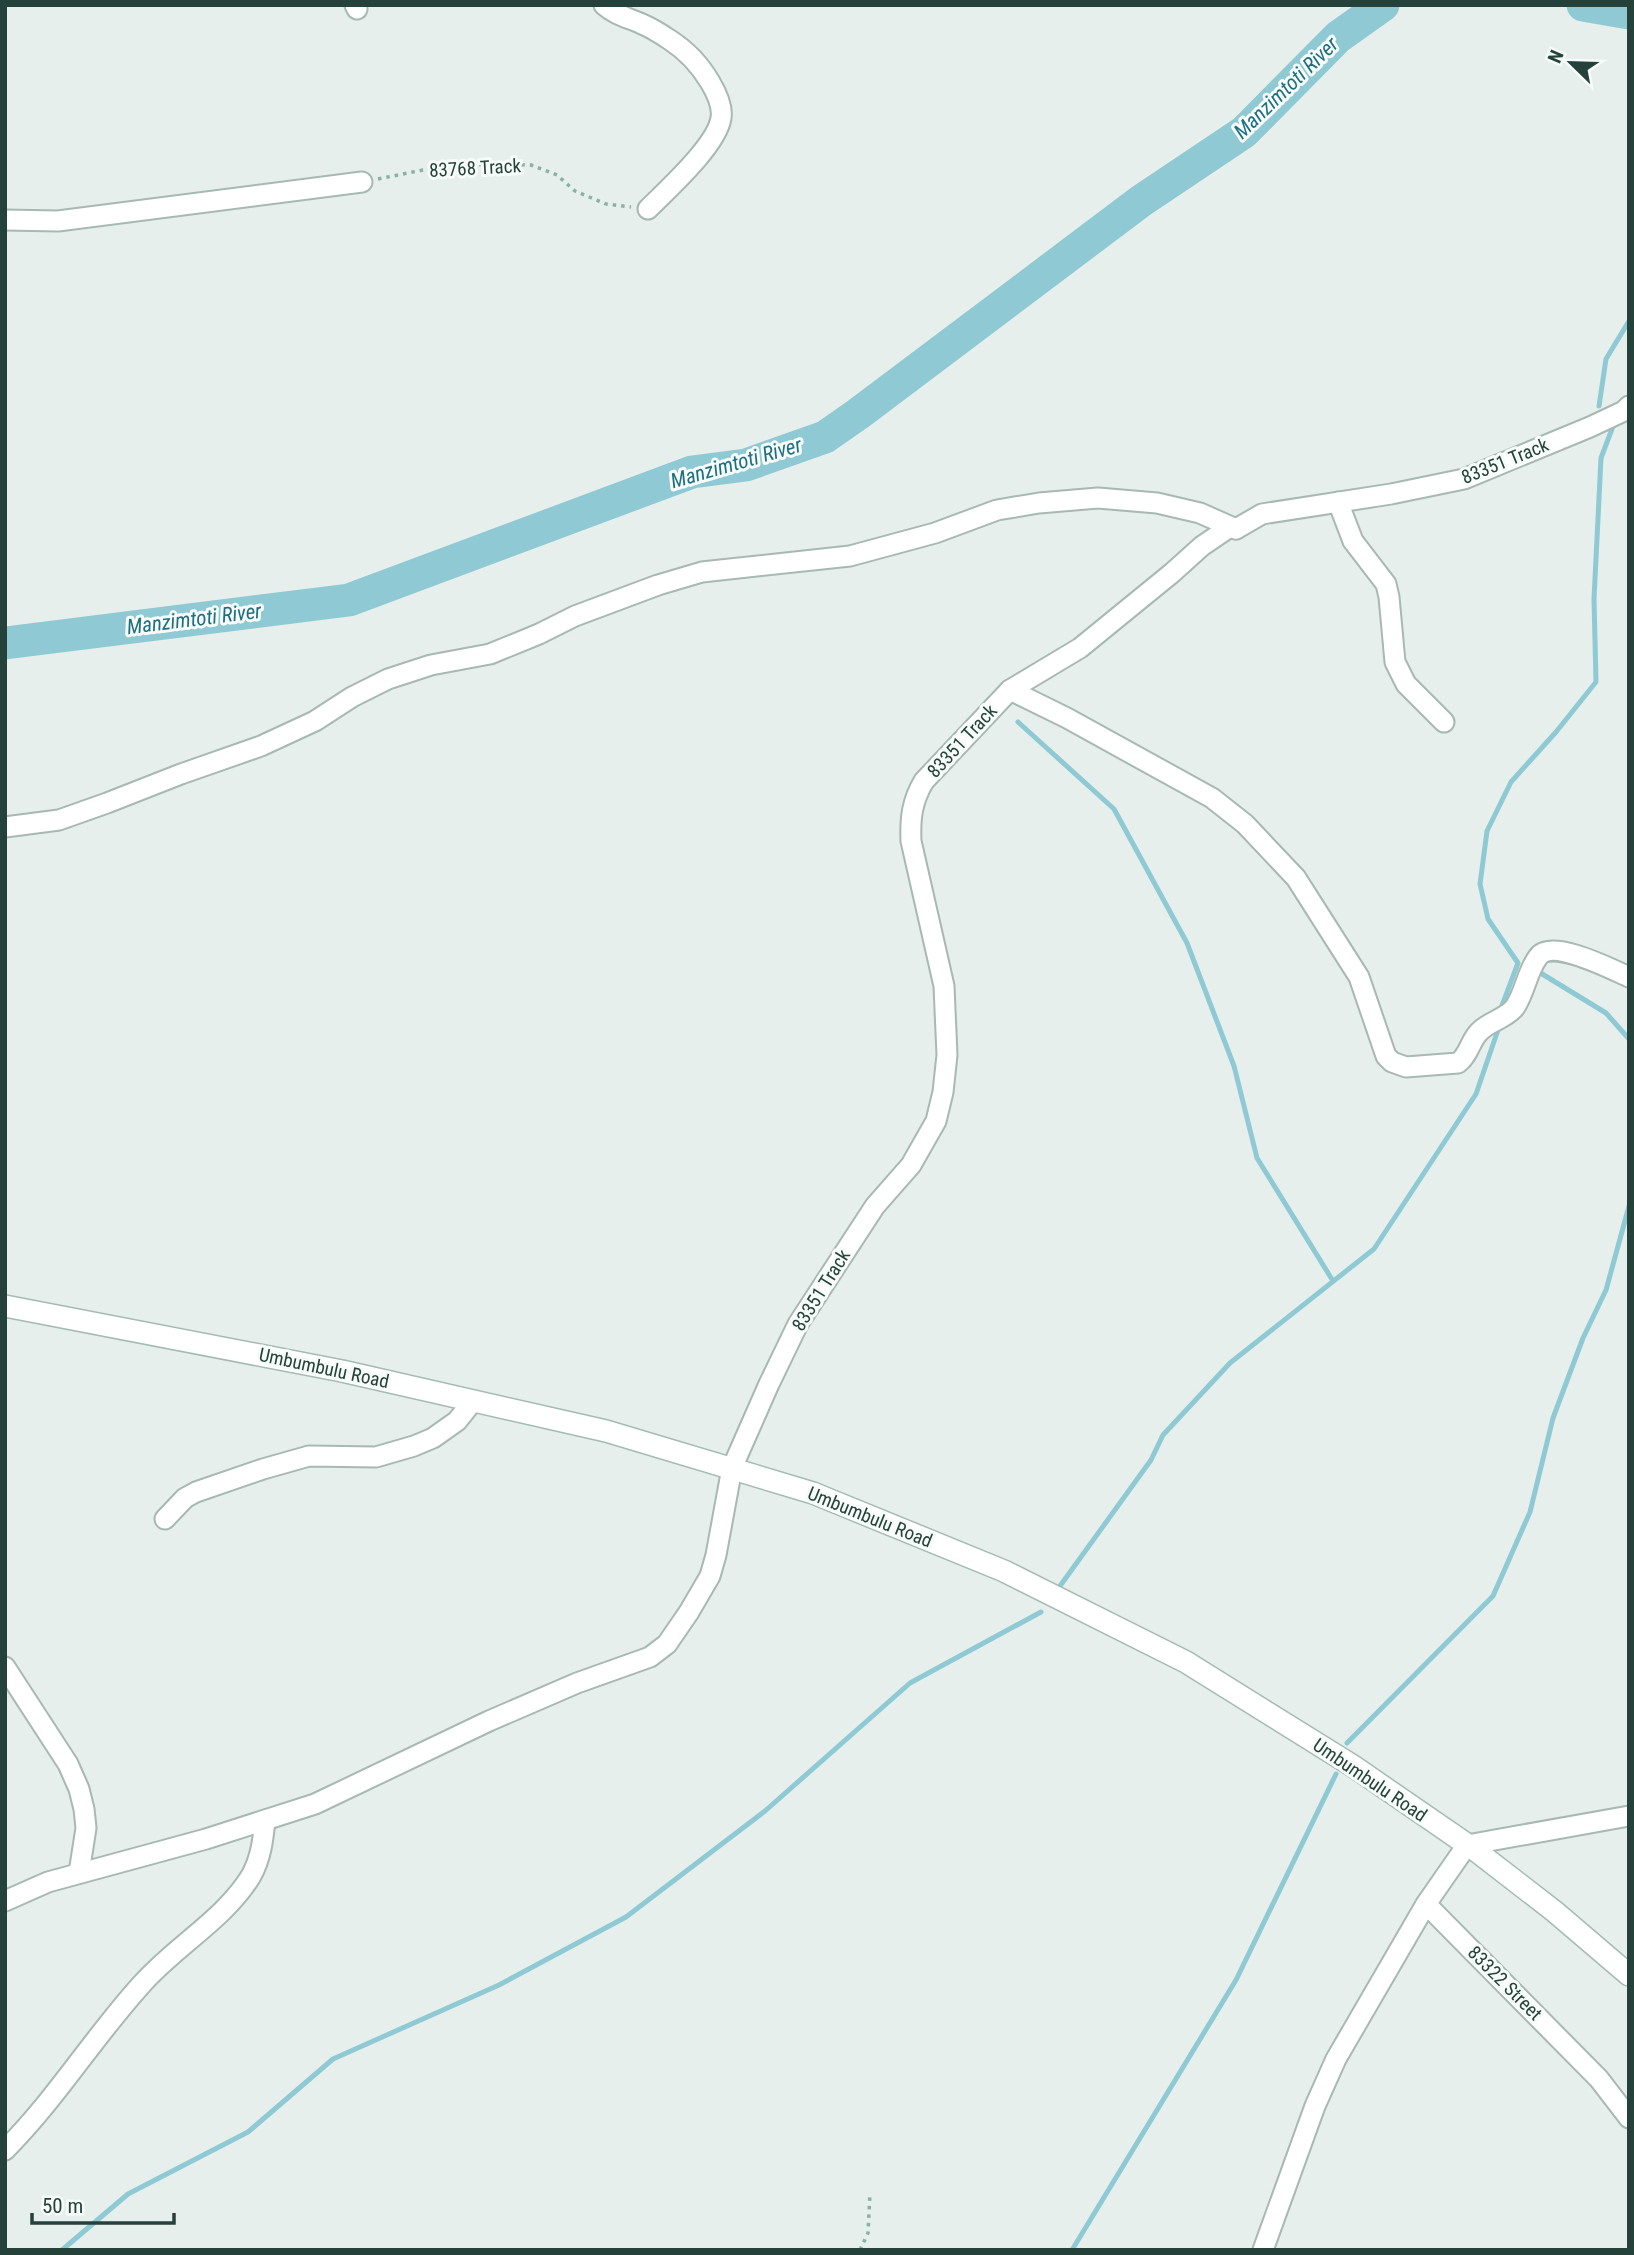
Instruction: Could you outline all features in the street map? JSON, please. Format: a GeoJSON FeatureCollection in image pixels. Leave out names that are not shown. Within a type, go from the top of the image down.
{"type":"FeatureCollection","features":[{"type":"Feature","properties":{"kind":"main road","name":"Umbumbulu Road"},"geometry":{"type":"LineString","coordinates":[[5,1306],[342,1371],[606,1431],[813,1493],[1004,1571],[1186,1662],[1353,1766],[1467,1845],[1554,1911],[1629,1976]]}},
{"type":"Feature","properties":{"kind":"street"},"geometry":{"type":"LineString","coordinates":[[604,5],[613,12],[644,24],[691,56],[703,70],[721,105],[722,117],[713,138],[648,209]]}},
{"type":"Feature","properties":{"kind":"street"},"geometry":{"type":"LineString","coordinates":[[5,220],[58,221],[362,182]]}},
{"type":"Feature","properties":{"kind":"street","name":"83351 Track"},"geometry":{"type":"LineString","coordinates":[[5,1901],[48,1882],[206,1839],[315,1804],[489,1721],[577,1683],[650,1657],[667,1644],[690,1612],[710,1576],[732,1468],[798,1324],[875,1206],[911,1165],[936,1121],[943,1092],[947,1055],[944,986],[911,841],[910,820],[917,793],[924,781],[1010,690],[1080,648],[1202,546],[1230,527],[1236,529],[1262,514],[1391,494],[1464,479],[1590,427],[1629,406]]}},
{"type":"Feature","properties":{"kind":"street"},"geometry":{"type":"LineString","coordinates":[[5,827],[59,820],[107,803],[261,746],[315,721],[352,697],[388,679],[431,665],[490,654],[575,616],[658,585],[702,572],[850,556],[935,533],[998,510],[1098,498],[1157,503],[1200,513],[1236,529]]}},
{"type":"Feature","properties":{"kind":"street"},"geometry":{"type":"LineString","coordinates":[[1338,502],[1353,541],[1386,584],[1395,662],[1406,684],[1444,722]]}},
{"type":"Feature","properties":{"kind":"street"},"geometry":{"type":"LineString","coordinates":[[1010,690],[1067,718],[1212,798],[1245,824],[1296,878],[1359,978],[1382,1048],[1392,1062],[1406,1067],[1458,1063],[1468,1053],[1478,1032],[1513,1009],[1538,956],[1547,950],[1573,955],[1629,977]]}},
{"type":"Feature","properties":{"kind":"street"},"geometry":{"type":"LineString","coordinates":[[165,1519],[185,1498],[196,1492],[273,1466],[318,1455],[376,1457],[414,1446],[433,1438],[457,1421],[473,1401]]}},
{"type":"Feature","properties":{"kind":"street"},"geometry":{"type":"LineString","coordinates":[[5,1667],[68,1765],[79,1789],[86,1828],[79,1873]]}},
{"type":"Feature","properties":{"kind":"street"},"geometry":{"type":"LineString","coordinates":[[1264,2250],[1315,2106],[1336,2059],[1426,1904],[1467,1845],[1629,1816]]}},
{"type":"Feature","properties":{"kind":"street"},"geometry":{"type":"LineString","coordinates":[[5,2150],[57,2094],[143,1982],[238,1894],[251,1875],[262,1850],[265,1820]]}},
{"type":"Feature","properties":{"kind":"street","name":"83322 Street"},"geometry":{"type":"LineString","coordinates":[[1426,1904],[1599,2079],[1629,2119]]}},
{"type":"Feature","properties":{"kind":"path","name":"83768 Track"},"geometry":{"type":"LineString","coordinates":[[362,182],[424,170],[486,164],[531,165],[557,174],[575,191],[607,204],[648,209]]}},
{"type":"Feature","properties":{"kind":"path"},"geometry":{"type":"LineString","coordinates":[[860,2250],[868,2233],[870,2193]]}},
{"type":"Feature","properties":{"kind":"waterway","name":"Manzimtoti River"},"geometry":{"type":"LineString","coordinates":[[5,643],[349,600],[692,472],[746,465],[825,437],[1141,201],[1244,132],[1338,37],[1383,5]]}},
{"type":"Feature","properties":{"kind":"waterway","name":"Manzimtoti River"},"geometry":{"type":"LineString","coordinates":[[1583,5],[1629,13]]}},
{"type":"Feature","properties":{"kind":"waterway"},"geometry":{"type":"LineString","coordinates":[[1599,406],[1606,359],[1629,321]]}},
{"type":"Feature","properties":{"kind":"waterway"},"geometry":{"type":"LineString","coordinates":[[1500,1011],[1518,963],[1488,919],[1480,884],[1487,831],[1511,782],[1596,682],[1594,599],[1601,458],[1615,421]]}},
{"type":"Feature","properties":{"kind":"waterway"},"geometry":{"type":"LineString","coordinates":[[1018,722],[1114,809],[1187,943],[1234,1066],[1257,1158],[1333,1281]]}},
{"type":"Feature","properties":{"kind":"waterway"},"geometry":{"type":"LineString","coordinates":[[1534,969],[1606,1013],[1629,1039]]}},
{"type":"Feature","properties":{"kind":"waterway"},"geometry":{"type":"LineString","coordinates":[[1060,1586],[1151,1460],[1163,1435],[1230,1363],[1374,1249],[1476,1094],[1499,1027]]}},
{"type":"Feature","properties":{"kind":"waterway"},"geometry":{"type":"LineString","coordinates":[[1347,1743],[1493,1596],[1530,1512],[1553,1418],[1583,1338],[1606,1290],[1629,1206]]}},
{"type":"Feature","properties":{"kind":"waterway"},"geometry":{"type":"LineString","coordinates":[[62,2250],[128,2194],[248,2132],[333,2059],[499,1985],[626,1917],[765,1811],[910,1683],[1041,1612]]}},
{"type":"Feature","properties":{"kind":"waterway"},"geometry":{"type":"LineString","coordinates":[[1072,2250],[1236,1980],[1336,1774]]}}]}
